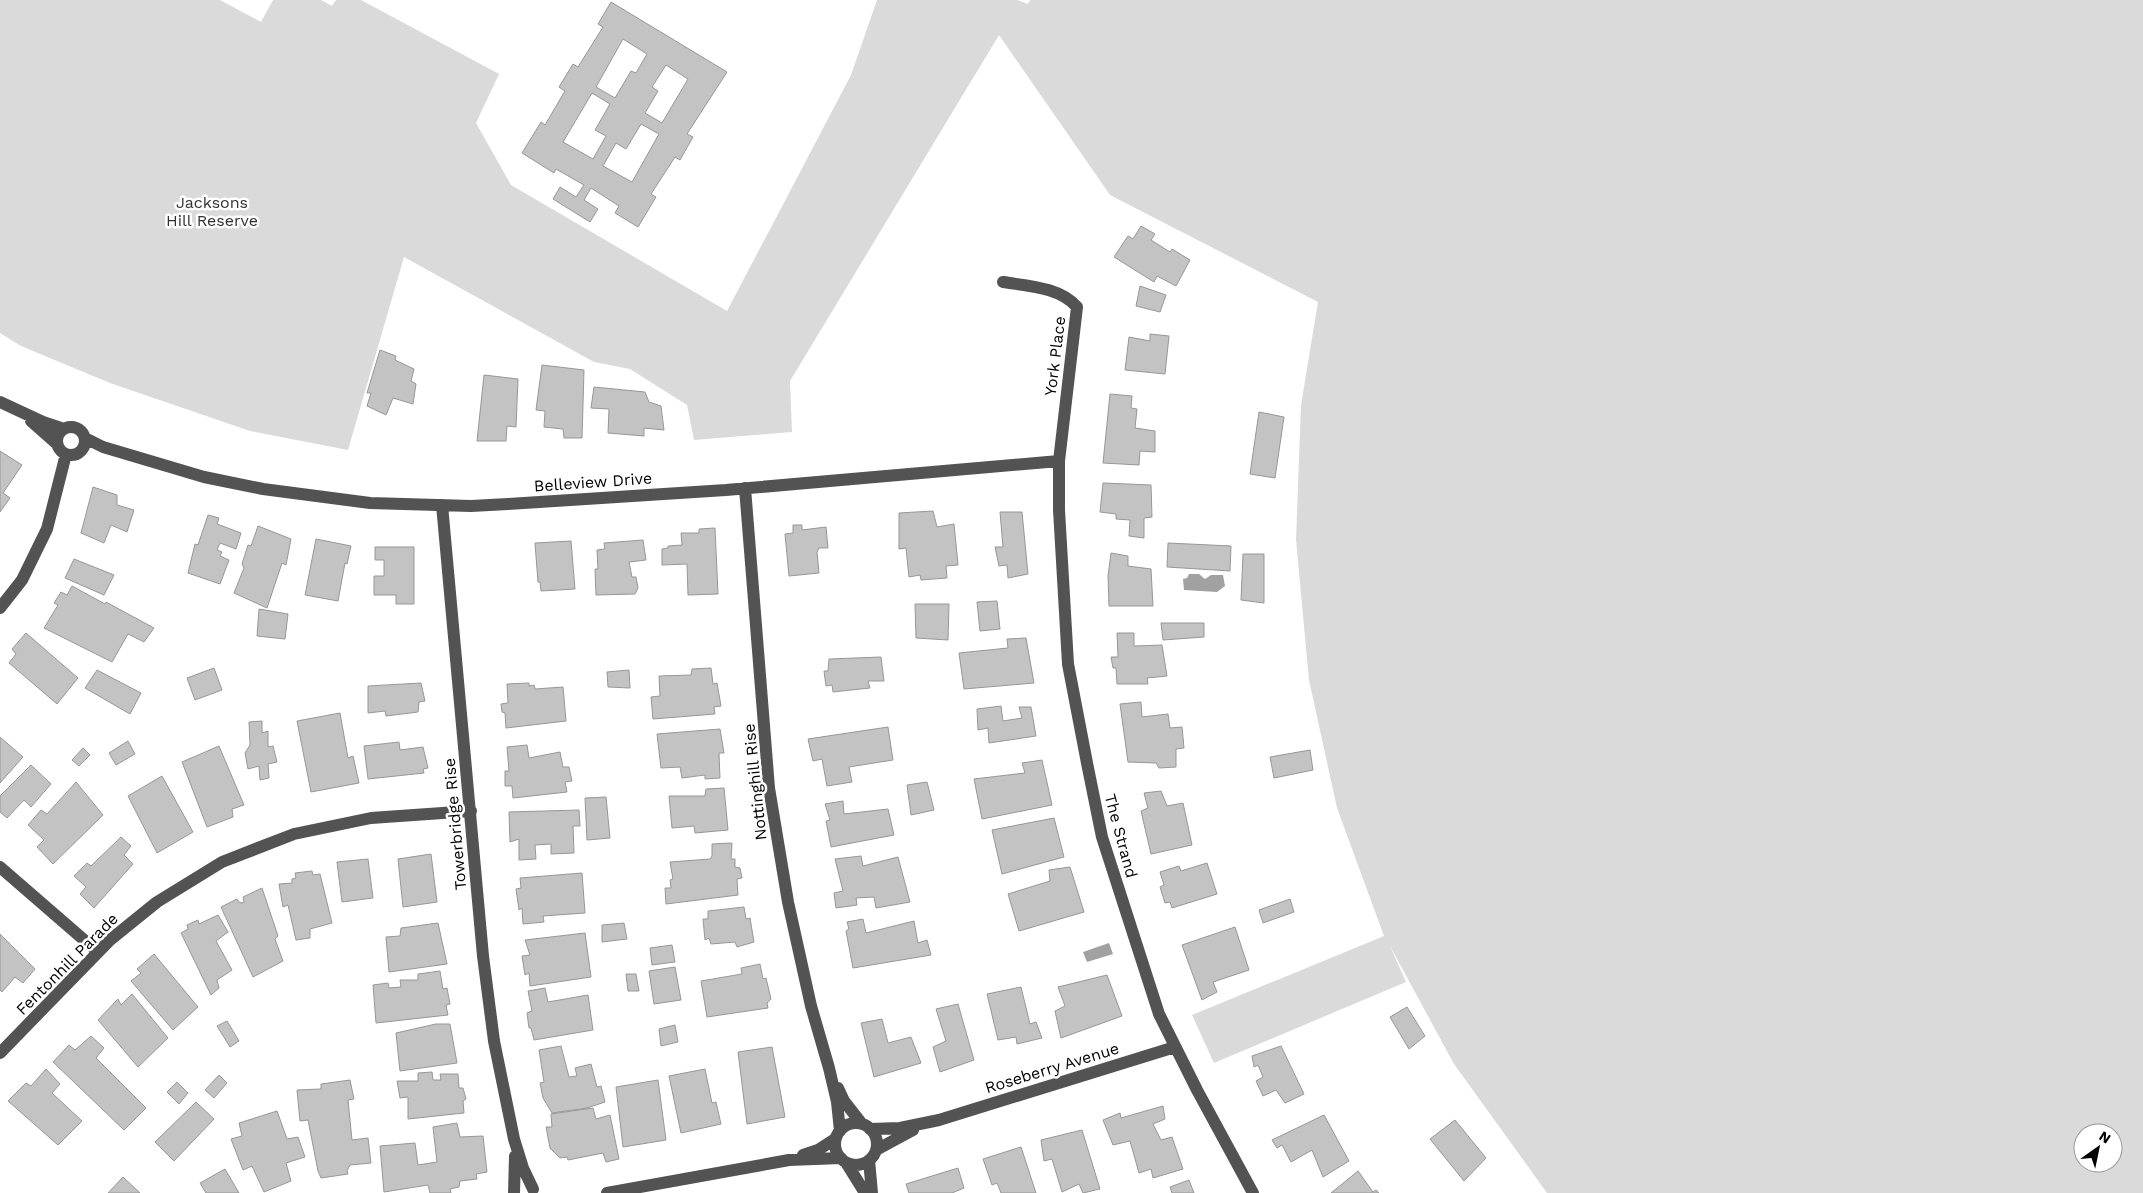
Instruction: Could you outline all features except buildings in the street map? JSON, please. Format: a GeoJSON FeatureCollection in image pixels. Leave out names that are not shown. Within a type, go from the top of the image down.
{"type":"FeatureCollection","features":[{"type":"Feature","properties":{"kind":"street","name":"York Place"},"geometry":{"type":"LineString","coordinates":[[1003,282],[1047,289],[1070,298],[1078,307],[1059,461]]}},
{"type":"Feature","properties":{"kind":"street"},"geometry":{"type":"LineString","coordinates":[[0,402],[40,427],[57,444],[61,452],[75,455],[81,452],[86,444],[80,430],[70,427],[59,433],[57,444]]}},
{"type":"Feature","properties":{"kind":"street"},"geometry":{"type":"LineString","coordinates":[[17,411],[64,429]]}},
{"type":"Feature","properties":{"kind":"street","name":"Belleview Drive"},"geometry":{"type":"LineString","coordinates":[[85,438],[103,447],[204,477],[263,489],[370,504],[508,504],[745,488],[1059,461]]}},
{"type":"Feature","properties":{"kind":"street","name":"Belleview Drive"},"geometry":{"type":"LineString","coordinates":[[81,452],[132,456]]}},
{"type":"Feature","properties":{"kind":"street"},"geometry":{"type":"LineString","coordinates":[[0,608],[22,580],[47,529],[66,454]]}},
{"type":"Feature","properties":{"kind":"street","name":"The Strand"},"geometry":{"type":"LineString","coordinates":[[1059,461],[1060,520],[1068,664],[1102,837],[1159,1014],[1196,1090],[1253,1193]]}},
{"type":"Feature","properties":{"kind":"street","name":"Nottinghill Rise"},"geometry":{"type":"LineString","coordinates":[[745,488],[769,788],[788,902],[811,1006],[830,1068],[837,1102],[837,1135]]}},
{"type":"Feature","properties":{"kind":"street","name":"Towerbridge Rise"},"geometry":{"type":"LineString","coordinates":[[442,505],[483,956],[494,1041],[514,1139],[524,1168],[537,1191]]}},
{"type":"Feature","properties":{"kind":"street","name":"Fentonhill Parade"},"geometry":{"type":"LineString","coordinates":[[0,1053],[110,940],[158,902],[222,862],[294,834],[371,818],[470,812]]}},
{"type":"Feature","properties":{"kind":"street"},"geometry":{"type":"LineString","coordinates":[[0,867],[98,952]]}},
{"type":"Feature","properties":{"kind":"street","name":"Roseberry Avenue"},"geometry":{"type":"LineString","coordinates":[[873,1155],[900,1136],[939,1120],[1176,1047]]}},
{"type":"Feature","properties":{"kind":"street","name":"Nottinghill Rise"},"geometry":{"type":"LineString","coordinates":[[830,1068],[844,1101],[866,1126]]}},
{"type":"Feature","properties":{"kind":"street","name":"Roseberry Avenue"},"geometry":{"type":"LineString","coordinates":[[866,1126],[900,1128],[939,1120]]}},
{"type":"Feature","properties":{"kind":"street"},"geometry":{"type":"LineString","coordinates":[[607,1193],[789,1160],[818,1150],[844,1127],[853,1123],[866,1126],[875,1137],[872,1193]]}},
{"type":"Feature","properties":{"kind":"street"},"geometry":{"type":"LineString","coordinates":[[837,1135],[835,1150],[865,1193]]}},
{"type":"Feature","properties":{"kind":"street","name":"Towerbridge Rise"},"geometry":{"type":"LineString","coordinates":[[514,1139],[515,1193]]}},
{"type":"Feature","properties":{"kind":"street"},"geometry":{"type":"LineString","coordinates":[[789,1160],[844,1161],[859,1165],[873,1155]]}},
{"type":"Feature","properties":{"kind":"street"},"geometry":{"type":"LineString","coordinates":[[515,1193],[527,1188],[537,1191]]}},
{"type":"Feature","properties":{"kind":"green space","name":"Jacksons Hill Reserve"},"geometry":{"type":"Polygon","coordinates":[[[0,0],[220,0],[261,22],[273,0],[321,0],[332,6],[336,0],[361,0],[499,74],[476,123],[511,185],[727,311],[851,75],[877,0],[1017,0],[1028,4],[1030,0],[2143,0],[2143,1193],[1547,1193],[1454,1064],[1390,946],[1406,982],[1214,1063],[1192,1015],[1384,936],[1337,808],[1309,680],[1296,540],[1301,405],[1318,302],[1110,195],[999,35],[790,381],[792,432],[694,440],[687,405],[630,369],[594,362],[404,257],[348,450],[250,431],[110,383],[21,346],[0,333],[0,0]]]}},
{"type":"Feature","properties":{"kind":"shaded area"},"geometry":{"type":"Polygon","coordinates":[[[1189,574],[1199,574],[1205,579],[1211,575],[1223,575],[1225,586],[1217,592],[1184,590],[1183,579],[1187,578],[1189,574]]]}},
{"type":"Feature","properties":{"kind":"shaded area"},"geometry":{"type":"Polygon","coordinates":[[[1109,943],[1113,954],[1087,962],[1083,952],[1109,943]]]}}]}
